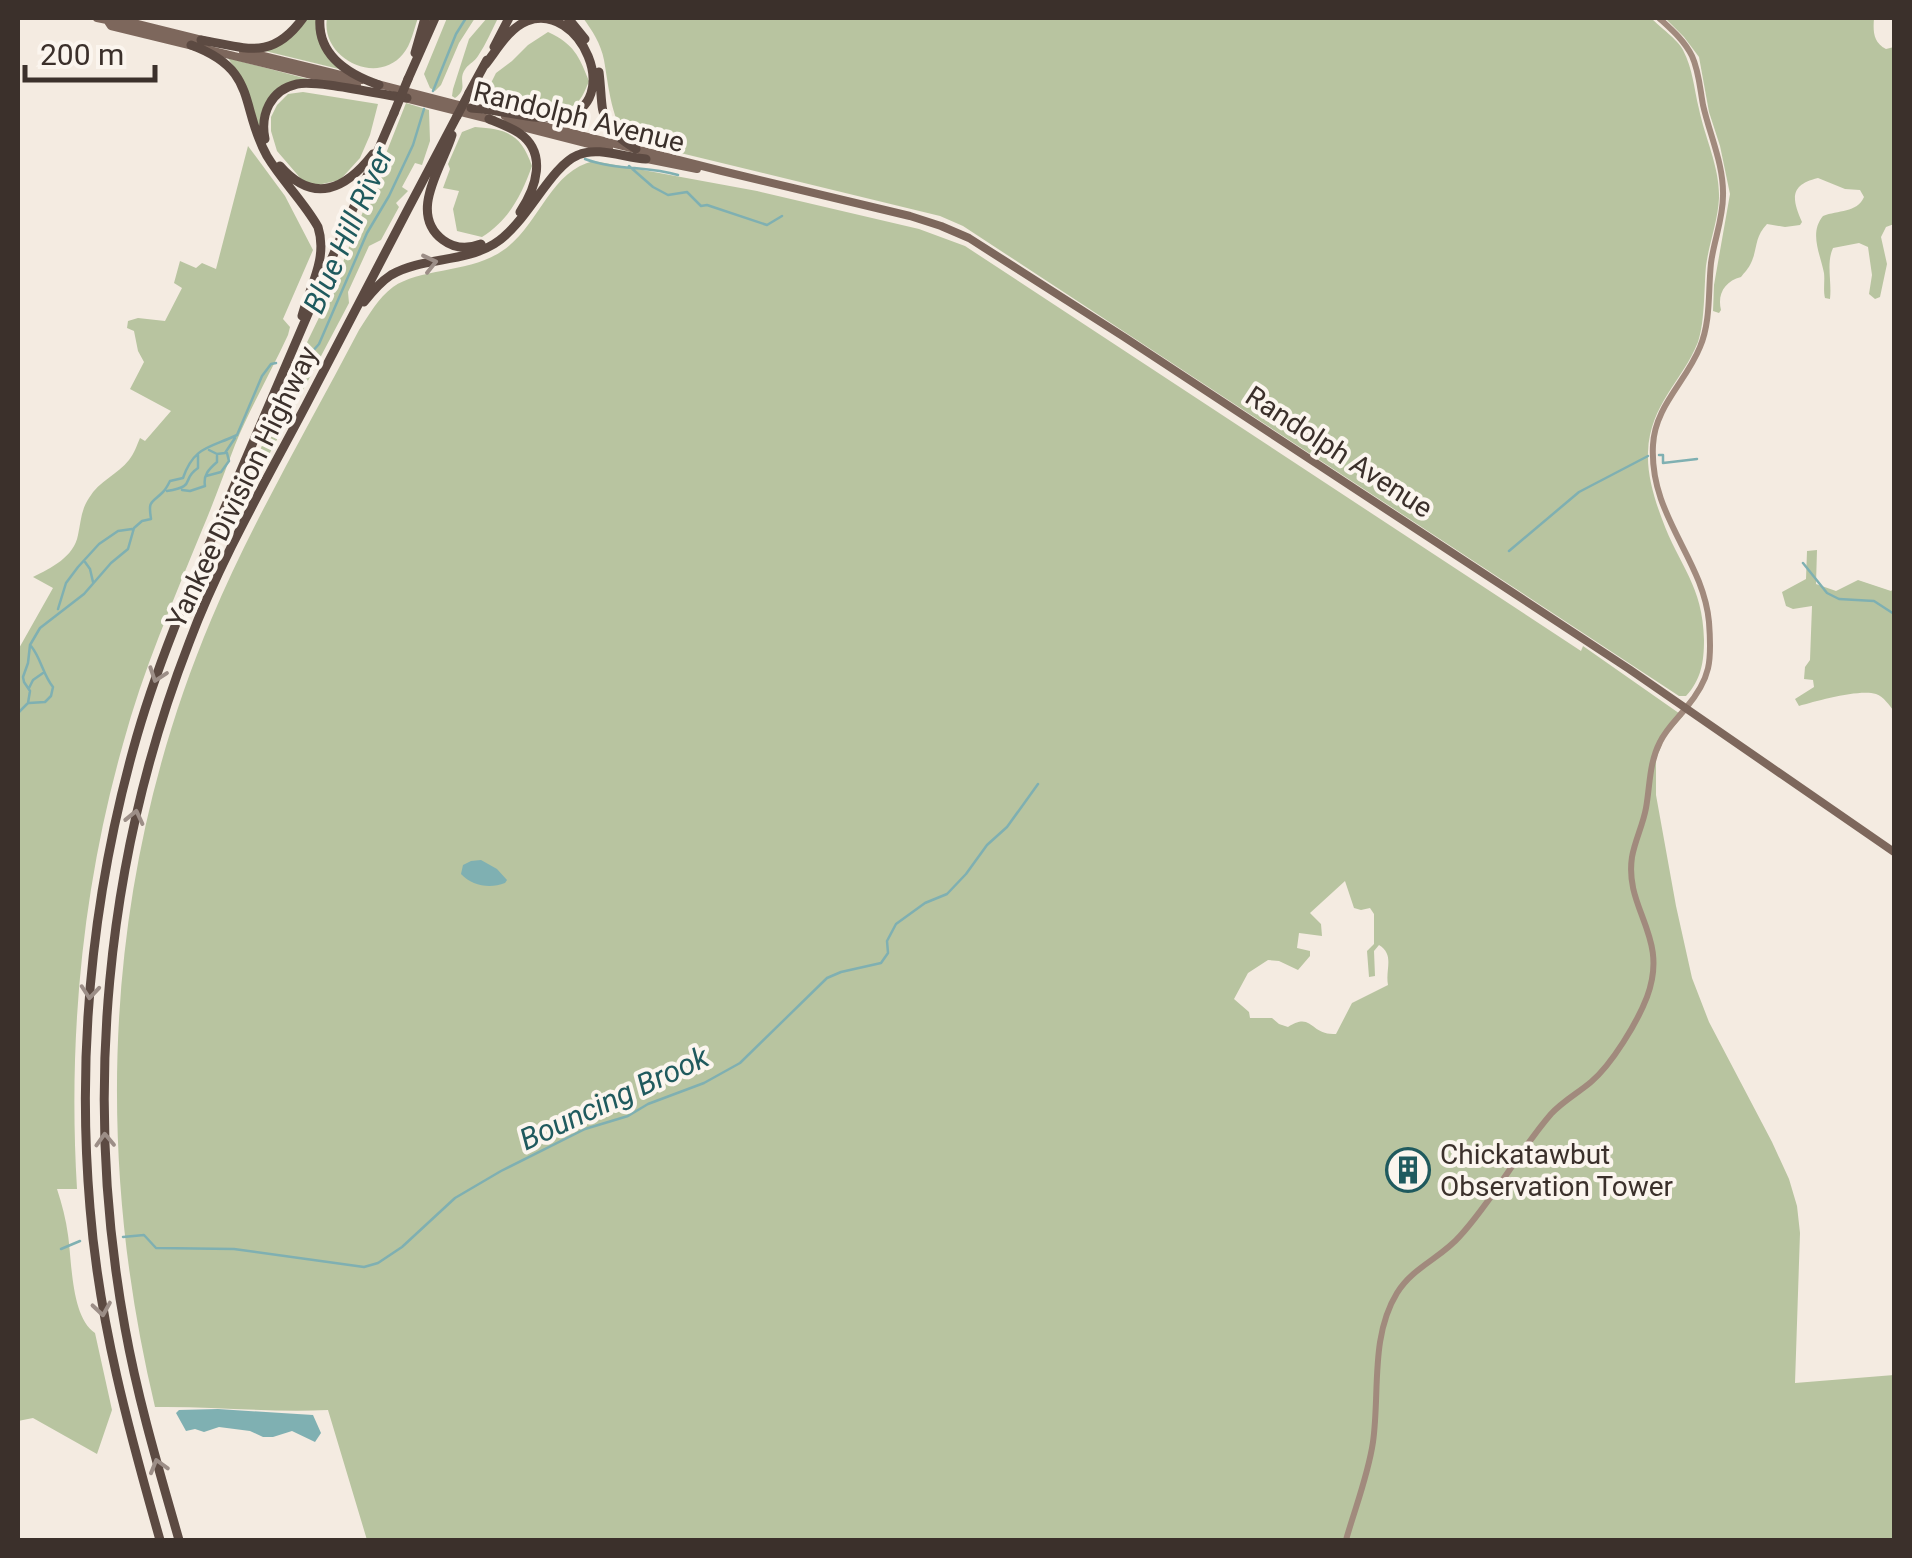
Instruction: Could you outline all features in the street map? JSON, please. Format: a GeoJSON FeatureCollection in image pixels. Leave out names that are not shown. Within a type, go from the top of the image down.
{"type":"FeatureCollection","features":[{"type":"Feature","properties":{"kind":"highway"},"geometry":{"type":"LineString","coordinates":[[196,42],[269,47],[286,38],[303,18]]}},
{"type":"Feature","properties":{"kind":"highway"},"geometry":{"type":"LineString","coordinates":[[320,18],[321,36],[332,58],[350,73],[379,84]]}},
{"type":"Feature","properties":{"kind":"highway"},"geometry":{"type":"LineString","coordinates":[[414,68],[425,18]]}},
{"type":"Feature","properties":{"kind":"highway"},"geometry":{"type":"LineString","coordinates":[[294,345],[435,18]]}},
{"type":"Feature","properties":{"kind":"highway","name":"Yankee Division Highway"},"geometry":{"type":"LineString","coordinates":[[179,1540],[138,1391],[110,1227],[104,1062],[108,986],[125,864],[163,714],[189,642],[233,544],[509,18]]}},
{"type":"Feature","properties":{"kind":"highway"},"geometry":{"type":"LineString","coordinates":[[568,18],[596,60],[607,125],[618,138],[636,148]]}},
{"type":"Feature","properties":{"kind":"highway"},"geometry":{"type":"LineString","coordinates":[[471,108],[562,117],[582,107],[593,88],[592,66],[584,48],[568,30],[547,20],[530,20],[517,27],[484,64]]}},
{"type":"Feature","properties":{"kind":"highway"},"geometry":{"type":"LineString","coordinates":[[196,42],[238,76],[267,156],[320,234],[321,254],[294,345]]}},
{"type":"Feature","properties":{"kind":"highway"},"geometry":{"type":"LineString","coordinates":[[381,144],[347,181],[329,188],[310,188],[291,178],[274,157],[264,135],[264,118],[276,95],[303,84],[407,98]]}},
{"type":"Feature","properties":{"kind":"highway"},"geometry":{"type":"LineString","coordinates":[[457,116],[430,191],[428,208],[438,236],[464,248],[486,242],[508,226],[526,202],[535,178],[537,161],[530,144],[518,132],[489,119]]}},
{"type":"Feature","properties":{"kind":"highway"},"geometry":{"type":"LineString","coordinates":[[352,316],[378,286],[396,273],[471,254],[497,242],[573,157],[591,152],[646,159]]}},
{"type":"Feature","properties":{"kind":"highway","name":"Yankee Division Highway"},"geometry":{"type":"LineString","coordinates":[[160,1540],[116,1377],[96,1270],[86,1162],[85,1085],[94,946],[106,870],[133,750],[172,632],[294,345]]}},
{"type":"Feature","properties":{"kind":"main road"},"geometry":{"type":"LineString","coordinates":[[87,18],[379,84],[428,100]]}},
{"type":"Feature","properties":{"kind":"main road"},"geometry":{"type":"LineString","coordinates":[[1346,1540],[1362,1492],[1375,1426],[1380,1339],[1396,1296],[1418,1269],[1461,1236],[1555,1109],[1605,1067],[1645,1002],[1652,978],[1654,954],[1634,893],[1632,861],[1656,750],[1708,674],[1708,618],[1699,582],[1661,502],[1653,446],[1660,415],[1696,357],[1704,336],[1724,188],[1695,63],[1684,43],[1659,18]]}},
{"type":"Feature","properties":{"kind":"main road"},"geometry":{"type":"LineString","coordinates":[[196,42],[407,98],[428,100]]}},
{"type":"Feature","properties":{"kind":"main road","name":"Randolph Avenue"},"geometry":{"type":"LineString","coordinates":[[428,100],[646,159],[722,172]]}},
{"type":"Feature","properties":{"kind":"main road","name":"Randolph Avenue"},"geometry":{"type":"LineString","coordinates":[[428,100],[910,216],[978,243],[1686,708],[1894,852]]}},
{"type":"Feature","properties":{"kind":"green space"},"geometry":{"type":"Polygon","coordinates":[[[307,18],[318,18],[339,69],[265,51],[290,39],[307,18]]]}},
{"type":"Feature","properties":{"kind":"green space"},"geometry":{"type":"Polygon","coordinates":[[[327,18],[418,18],[403,54],[392,64],[379,68],[352,63],[341,55],[327,32],[327,18]]]}},
{"type":"Feature","properties":{"kind":"green space"},"geometry":{"type":"Polygon","coordinates":[[[447,18],[475,18],[435,91],[424,74],[447,18]]]}},
{"type":"Feature","properties":{"kind":"green space"},"geometry":{"type":"Polygon","coordinates":[[[487,18],[498,18],[478,56],[463,73],[462,90],[455,98],[453,89],[469,39],[487,18]]]}},
{"type":"Feature","properties":{"kind":"green space"},"geometry":{"type":"Polygon","coordinates":[[[583,18],[1651,18],[1677,42],[1686,57],[1719,187],[1698,342],[1654,420],[1648,452],[1659,511],[1689,576],[1703,621],[1704,648],[1695,684],[1686,696],[1679,696],[963,226],[940,216],[631,141],[615,115],[601,48],[583,18]]]}},
{"type":"Feature","properties":{"kind":"green space"},"geometry":{"type":"Polygon","coordinates":[[[1665,18],[1874,18],[1876,40],[1886,49],[1894,47],[1894,224],[1886,227],[1881,237],[1887,264],[1880,297],[1875,299],[1869,294],[1872,275],[1868,247],[1859,243],[1833,248],[1830,299],[1825,298],[1816,236],[1819,223],[1823,216],[1857,206],[1864,197],[1860,190],[1845,189],[1818,178],[1802,185],[1795,194],[1800,225],[1767,224],[1749,267],[1723,289],[1721,310],[1713,311],[1730,194],[1699,57],[1665,18]]]}},
{"type":"Feature","properties":{"kind":"green space"},"geometry":{"type":"Polygon","coordinates":[[[548,32],[570,46],[589,81],[577,102],[553,110],[484,104],[496,73],[548,32]]]}},
{"type":"Feature","properties":{"kind":"green space"},"geometry":{"type":"Polygon","coordinates":[[[228,58],[319,82],[277,90],[259,128],[228,58]]]}},
{"type":"Feature","properties":{"kind":"green space"},"geometry":{"type":"Polygon","coordinates":[[[303,92],[378,104],[360,158],[340,180],[313,186],[302,180],[277,151],[271,117],[288,94],[303,92]]]}},
{"type":"Feature","properties":{"kind":"green space"},"geometry":{"type":"Polygon","coordinates":[[[406,103],[429,110],[430,141],[422,165],[415,163],[402,187],[408,191],[396,203],[399,207],[381,240],[369,246],[348,292],[349,303],[254,483],[247,481],[330,295],[406,103]]]}},
{"type":"Feature","properties":{"kind":"green space"},"geometry":{"type":"Polygon","coordinates":[[[475,127],[511,135],[523,147],[532,166],[513,206],[482,237],[457,231],[453,209],[459,191],[443,188],[462,132],[475,127]]]}},
{"type":"Feature","properties":{"kind":"green space"},"geometry":{"type":"Polygon","coordinates":[[[248,146],[285,196],[313,250],[283,319],[290,327],[288,335],[235,445],[149,662],[123,744],[97,853],[77,1020],[77,1189],[57,1189],[77,1302],[81,1315],[95,1333],[112,1410],[97,1454],[33,1418],[18,1421],[18,650],[53,588],[33,577],[72,550],[84,507],[93,492],[125,465],[140,438],[145,441],[171,411],[130,389],[144,362],[134,331],[127,328],[128,321],[165,321],[182,288],[174,283],[180,261],[196,268],[202,263],[216,269],[248,146]]]}},
{"type":"Feature","properties":{"kind":"green space"},"geometry":{"type":"Polygon","coordinates":[[[594,161],[757,191],[919,229],[965,246],[1581,651],[1583,646],[1683,716],[1665,737],[1656,759],[1656,795],[1692,978],[1709,1022],[1772,1142],[1797,1206],[1800,1233],[1795,1383],[1894,1375],[1894,1540],[367,1540],[328,1410],[155,1407],[135,1308],[122,1208],[117,1108],[120,1009],[130,910],[149,812],[176,715],[211,620],[245,546],[374,307],[404,281],[475,263],[502,251],[515,241],[566,176],[594,161]],[[1345,881],[1310,913],[1321,924],[1322,936],[1299,933],[1297,948],[1310,951],[1310,956],[1298,970],[1268,960],[1248,973],[1234,999],[1249,1012],[1250,1018],[1272,1018],[1288,1027],[1302,1022],[1321,1032],[1336,1034],[1352,1003],[1388,985],[1387,953],[1379,945],[1374,951],[1375,976],[1369,977],[1367,951],[1374,944],[1374,914],[1370,908],[1354,908],[1345,881]]]}},
{"type":"Feature","properties":{"kind":"green space"},"geometry":{"type":"Polygon","coordinates":[[[1817,550],[1816,584],[1836,591],[1858,580],[1891,591],[1894,588],[1894,711],[1881,697],[1869,693],[1799,706],[1795,699],[1814,687],[1813,680],[1804,679],[1810,660],[1812,606],[1786,606],[1782,592],[1806,579],[1807,551],[1817,550]]]}},
{"type":"Feature","properties":{"kind":"water"},"geometry":{"type":"Polygon","coordinates":[[[481,860],[497,869],[507,880],[505,883],[482,885],[461,874],[463,865],[481,860]]]}},
{"type":"Feature","properties":{"kind":"water"},"geometry":{"type":"Polygon","coordinates":[[[218,1409],[313,1415],[321,1433],[315,1442],[292,1431],[263,1437],[219,1427],[204,1432],[186,1431],[176,1413],[218,1409]]]}},
{"type":"Feature","properties":{"kind":"waterway","name":"Blue Hill River"},"geometry":{"type":"LineString","coordinates":[[433,91],[466,18]]}},
{"type":"Feature","properties":{"kind":"waterway","name":"Blue Hill River"},"geometry":{"type":"LineString","coordinates":[[299,358],[319,344],[367,233],[413,145],[424,109]]}},
{"type":"Feature","properties":{"kind":"waterway"},"geometry":{"type":"LineString","coordinates":[[585,159],[678,175]]}},
{"type":"Feature","properties":{"kind":"waterway"},"geometry":{"type":"LineString","coordinates":[[629,166],[653,187],[668,195],[687,192],[701,206],[767,225],[782,216]]}},
{"type":"Feature","properties":{"kind":"waterway","name":"Blue Hill River"},"geometry":{"type":"LineString","coordinates":[[18,713],[28,703],[30,691],[23,677],[30,645],[40,628],[84,594],[128,549],[134,528],[151,519],[151,503],[170,481],[183,478],[198,454],[237,435],[262,376],[276,363]]}},
{"type":"Feature","properties":{"kind":"waterway","name":"Blue Hill River"},"geometry":{"type":"LineString","coordinates":[[209,450],[225,453],[235,438]]}},
{"type":"Feature","properties":{"kind":"waterway"},"geometry":{"type":"LineString","coordinates":[[206,476],[221,472],[229,461],[227,453]]}},
{"type":"Feature","properties":{"kind":"waterway","name":"Blue Hill River"},"geometry":{"type":"LineString","coordinates":[[167,491],[186,485],[198,468],[198,455]]}},
{"type":"Feature","properties":{"kind":"waterway"},"geometry":{"type":"LineString","coordinates":[[1659,455],[1663,455],[1663,463],[1697,459]]}},
{"type":"Feature","properties":{"kind":"waterway","name":"Blue Hill River"},"geometry":{"type":"LineString","coordinates":[[182,490],[205,486],[206,475],[217,462],[217,456]]}},
{"type":"Feature","properties":{"kind":"waterway"},"geometry":{"type":"LineString","coordinates":[[1509,551],[1579,492],[1648,456]]}},
{"type":"Feature","properties":{"kind":"waterway","name":"Blue Hill River"},"geometry":{"type":"LineString","coordinates":[[58,609],[66,583],[99,544],[118,531],[132,529]]}},
{"type":"Feature","properties":{"kind":"waterway"},"geometry":{"type":"LineString","coordinates":[[85,562],[93,582]]}},
{"type":"Feature","properties":{"kind":"waterway"},"geometry":{"type":"LineString","coordinates":[[1803,563],[1827,593],[1839,599],[1874,601],[1894,614]]}},
{"type":"Feature","properties":{"kind":"waterway","name":"Blue Hill River"},"geometry":{"type":"LineString","coordinates":[[29,703],[45,702],[53,687],[31,646]]}},
{"type":"Feature","properties":{"kind":"waterway"},"geometry":{"type":"LineString","coordinates":[[29,688],[43,673]]}},
{"type":"Feature","properties":{"kind":"waterway","name":"Bouncing Brook"},"geometry":{"type":"LineString","coordinates":[[123,1237],[144,1235],[156,1248],[234,1249],[364,1267],[378,1263],[402,1247],[455,1198],[585,1129],[628,1116],[648,1104],[704,1083],[740,1063],[827,978],[881,963],[896,924],[925,903],[947,894],[1007,827],[1038,784]]}},
{"type":"Feature","properties":{"kind":"waterway","name":"Bouncing Brook"},"geometry":{"type":"LineString","coordinates":[[61,1249],[80,1241]]}},
{"type":"Feature","properties":{"kind":"place","name":"Chickatawbut Observation Tower"},"geometry":{"type":"Point","coordinates":[1408,1170]}}]}
